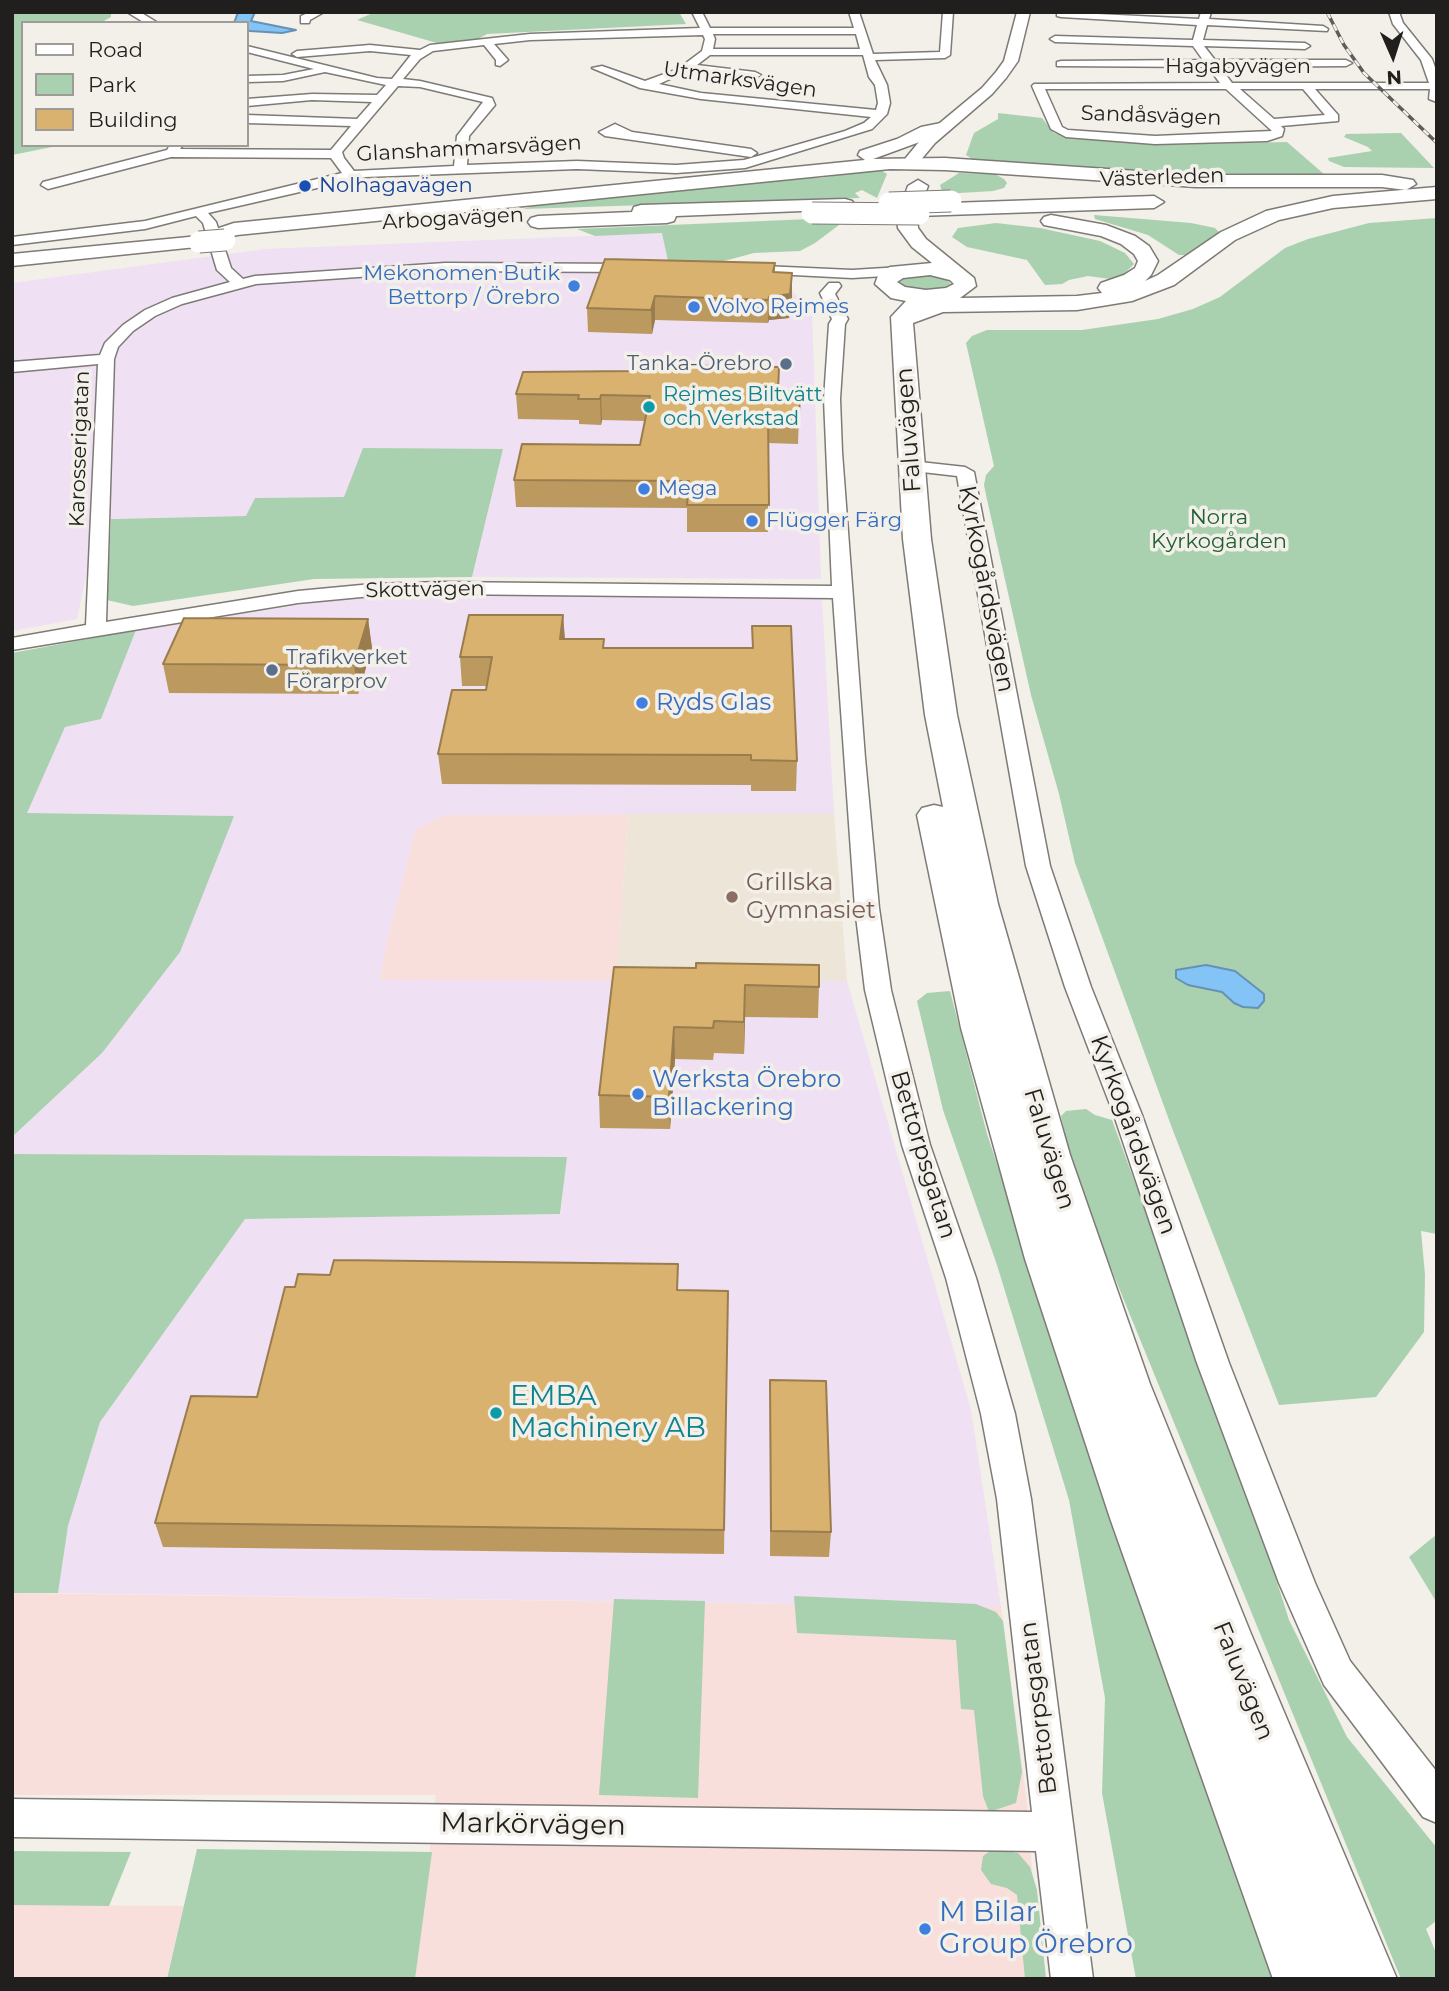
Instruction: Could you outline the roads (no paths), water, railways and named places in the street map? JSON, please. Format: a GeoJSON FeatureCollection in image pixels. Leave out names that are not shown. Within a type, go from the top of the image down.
{"type":"FeatureCollection","features":[{"type":"Feature","properties":{"kind":"highway"},"geometry":{"type":"LineString","coordinates":[[224,237],[234,229],[805,171],[886,149],[927,131],[941,128]]}},
{"type":"Feature","properties":{"kind":"highway","name":"Västerleden"},"geometry":{"type":"LineString","coordinates":[[805,171],[871,164],[969,166],[1141,179],[1352,190]]}},
{"type":"Feature","properties":{"kind":"highway"},"geometry":{"type":"LineString","coordinates":[[878,331],[892,298],[896,279],[912,263],[912,258],[888,229],[903,207],[924,165]]}},
{"type":"Feature","properties":{"kind":"highway","name":"Västerleden"},"geometry":{"type":"LineString","coordinates":[[903,207],[1182,201],[1437,183]]}},
{"type":"Feature","properties":{"kind":"highway"},"geometry":{"type":"LineString","coordinates":[[903,358],[909,326],[915,314],[922,310],[954,304],[1088,302],[1136,292],[1174,275],[1228,236],[1252,223],[1352,190],[1437,192]]}},
{"type":"Feature","properties":{"kind":"highway","name":"Västerleden"},"geometry":{"type":"LineString","coordinates":[[903,207],[951,201],[1352,190]]}},
{"type":"Feature","properties":{"kind":"highway","name":"Arbogavägen"},"geometry":{"type":"LineString","coordinates":[[224,237],[476,217],[845,205],[903,207]]}},
{"type":"Feature","properties":{"kind":"highway"},"geometry":{"type":"LineString","coordinates":[[903,207],[911,234],[964,281],[964,288],[957,293],[938,297]]}},
{"type":"Feature","properties":{"kind":"highway"},"geometry":{"type":"LineString","coordinates":[[812,213],[903,207],[1093,228],[1136,245],[1148,261],[1144,271],[1132,280],[1116,287],[1083,293],[1006,293],[964,281],[940,270],[896,279]]}},
{"type":"Feature","properties":{"kind":"highway","name":"Arbogavägen"},"geometry":{"type":"LineString","coordinates":[[519,223],[812,213],[903,207]]}},
{"type":"Feature","properties":{"kind":"highway","name":"Arbogavägen"},"geometry":{"type":"LineString","coordinates":[[12,251],[198,238],[478,225]]}},
{"type":"Feature","properties":{"kind":"highway","name":"Arbogavägen"},"geometry":{"type":"LineString","coordinates":[[12,260],[198,238]]}},
{"type":"Feature","properties":{"kind":"highway"},"geometry":{"type":"LineString","coordinates":[[896,279],[912,296],[1035,303]]}},
{"type":"Feature","properties":{"kind":"highway","name":"Faluvägen"},"geometry":{"type":"LineString","coordinates":[[938,297],[914,306],[902,317],[903,358],[911,466],[912,601],[925,772],[959,937],[1027,1193],[1083,1368],[1135,1518],[1304,1979]]}},
{"type":"Feature","properties":{"kind":"highway","name":"Faluvägen"},"geometry":{"type":"LineString","coordinates":[[912,601],[946,741],[980,904],[1049,1155],[1092,1289],[1148,1443],[1366,1979]]}},
{"type":"Feature","properties":{"kind":"main road"},"geometry":{"type":"LineString","coordinates":[[924,165],[941,128],[999,86],[1011,61],[1024,12]]}},
{"type":"Feature","properties":{"kind":"main road"},"geometry":{"type":"LineString","coordinates":[[924,165],[1023,62],[1036,12]]}},
{"type":"Feature","properties":{"kind":"street"},"geometry":{"type":"LineString","coordinates":[[132,12],[149,21]]}},
{"type":"Feature","properties":{"kind":"street"},"geometry":{"type":"LineString","coordinates":[[305,21],[305,18],[319,12]]}},
{"type":"Feature","properties":{"kind":"street"},"geometry":{"type":"LineString","coordinates":[[644,86],[690,67],[707,51],[710,44],[708,32],[697,12]]}},
{"type":"Feature","properties":{"kind":"street"},"geometry":{"type":"LineString","coordinates":[[855,12],[881,85],[880,92],[884,103],[881,114]]}},
{"type":"Feature","properties":{"kind":"street"},"geometry":{"type":"LineString","coordinates":[[707,51],[945,55],[948,12]]}},
{"type":"Feature","properties":{"kind":"street"},"geometry":{"type":"LineString","coordinates":[[1394,12],[1398,24],[1415,37],[1436,86],[1434,103]]}},
{"type":"Feature","properties":{"kind":"street"},"geometry":{"type":"LineString","coordinates":[[1061,14],[1204,17],[1323,29]]}},
{"type":"Feature","properties":{"kind":"street"},"geometry":{"type":"LineString","coordinates":[[1196,43],[1204,17]]}},
{"type":"Feature","properties":{"kind":"street"},"geometry":{"type":"LineString","coordinates":[[285,58],[305,52],[362,48],[420,53],[444,45],[486,41],[708,32],[861,31]]}},
{"type":"Feature","properties":{"kind":"street"},"geometry":{"type":"LineString","coordinates":[[1055,39],[1322,46]]}},
{"type":"Feature","properties":{"kind":"street"},"geometry":{"type":"LineString","coordinates":[[486,41],[502,60],[499,63]]}},
{"type":"Feature","properties":{"kind":"street"},"geometry":{"type":"LineString","coordinates":[[1196,43],[1229,86],[1270,123],[1334,118],[1317,95],[1306,86]]}},
{"type":"Feature","properties":{"kind":"street"},"geometry":{"type":"LineString","coordinates":[[251,49],[377,81],[428,86],[489,102],[463,136],[460,170]]}},
{"type":"Feature","properties":{"kind":"street"},"geometry":{"type":"LineString","coordinates":[[335,155],[420,53]]}},
{"type":"Feature","properties":{"kind":"street"},"geometry":{"type":"LineString","coordinates":[[1422,53],[1437,54]]}},
{"type":"Feature","properties":{"kind":"street"},"geometry":{"type":"LineString","coordinates":[[1061,64],[1346,63]]}},
{"type":"Feature","properties":{"kind":"street"},"geometry":{"type":"LineString","coordinates":[[690,67],[755,75]]}},
{"type":"Feature","properties":{"kind":"street","name":"Utmarksvägen"},"geometry":{"type":"LineString","coordinates":[[598,68],[644,86],[713,98],[881,114]]}},
{"type":"Feature","properties":{"kind":"street"},"geometry":{"type":"LineString","coordinates":[[248,79],[283,78],[328,69]]}},
{"type":"Feature","properties":{"kind":"street","name":"Hagabyvägen"},"geometry":{"type":"LineString","coordinates":[[1039,86],[1436,86]]}},
{"type":"Feature","properties":{"kind":"street","name":"Sandåsvägen"},"geometry":{"type":"LineString","coordinates":[[1039,86],[1057,129],[1066,133],[1155,140],[1278,134],[1270,123]]}},
{"type":"Feature","properties":{"kind":"street"},"geometry":{"type":"LineString","coordinates":[[248,102],[312,97],[380,99]]}},
{"type":"Feature","properties":{"kind":"street","name":"Glanshammarsvägen"},"geometry":{"type":"LineString","coordinates":[[12,242],[129,229],[351,175],[578,165],[702,168],[770,158],[860,130],[881,114]]}},
{"type":"Feature","properties":{"kind":"street"},"geometry":{"type":"LineString","coordinates":[[248,120],[361,123]]}},
{"type":"Feature","properties":{"kind":"street"},"geometry":{"type":"LineString","coordinates":[[626,133],[770,158]]}},
{"type":"Feature","properties":{"kind":"street"},"geometry":{"type":"LineString","coordinates":[[48,185],[174,149],[335,155],[351,175]]}},
{"type":"Feature","properties":{"kind":"street"},"geometry":{"type":"LineString","coordinates":[[200,213],[209,222],[224,270],[240,283]]}},
{"type":"Feature","properties":{"kind":"street","name":"Karosserigatan"},"geometry":{"type":"LineString","coordinates":[[96,629],[106,359],[111,346],[128,328],[150,313],[208,291],[240,283],[291,276],[445,267],[645,268]]}},
{"type":"Feature","properties":{"kind":"street"},"geometry":{"type":"LineString","coordinates":[[728,271],[860,274],[896,279]]}},
{"type":"Feature","properties":{"kind":"street"},"geometry":{"type":"LineString","coordinates":[[728,271],[774,275],[813,288],[896,279]]}},
{"type":"Feature","properties":{"kind":"street"},"geometry":{"type":"LineString","coordinates":[[796,281],[802,274],[817,272]]}},
{"type":"Feature","properties":{"kind":"street","name":"Bettorpsgatan"},"geometry":{"type":"LineString","coordinates":[[834,286],[827,295],[840,315],[837,324],[832,423],[842,592],[865,884],[878,990],[916,1145],[961,1278],[998,1415],[1014,1499],[1072,1979]]}},
{"type":"Feature","properties":{"kind":"street"},"geometry":{"type":"LineString","coordinates":[[814,297],[828,309],[837,324]]}},
{"type":"Feature","properties":{"kind":"street"},"geometry":{"type":"LineString","coordinates":[[12,367],[106,359]]}},
{"type":"Feature","properties":{"kind":"street","name":"Kyrkogårdsvägen"},"geometry":{"type":"LineString","coordinates":[[911,466],[965,472],[1038,866],[1078,987],[1127,1112],[1213,1363],[1297,1583],[1338,1673],[1437,1804]]}},
{"type":"Feature","properties":{"kind":"street","name":"Skottvägen"},"geometry":{"type":"LineString","coordinates":[[12,644],[298,597],[372,590],[842,592]]}},
{"type":"Feature","properties":{"kind":"street","name":"Markörvägen"},"geometry":{"type":"LineString","coordinates":[[12,1818],[1054,1832]]}},
{"type":"Feature","properties":{"kind":"water"},"geometry":{"type":"Polygon","coordinates":[[[238,12],[255,12],[251,21],[296,30],[282,33],[250,31],[248,21],[235,21],[238,12]]]}},
{"type":"Feature","properties":{"kind":"water"},"geometry":{"type":"Polygon","coordinates":[[[1206,965],[1235,971],[1264,994],[1264,1001],[1258,1008],[1243,1007],[1222,992],[1188,985],[1176,978],[1176,970],[1206,965]]]}},
{"type":"Feature","properties":{"kind":"railway"},"geometry":{"type":"LineString","coordinates":[[1327,12],[1344,45],[1364,73],[1437,143]]}},
{"type":"Feature","properties":{"kind":"place","name":"Nolhagavägen"},"geometry":{"type":"Point","coordinates":[305,186]}},
{"type":"Feature","properties":{"kind":"place","name":"Mekonomen Butik Bettorp / Örebro"},"geometry":{"type":"Point","coordinates":[574,286]}},
{"type":"Feature","properties":{"kind":"place","name":"Volvo Rejmes"},"geometry":{"type":"Point","coordinates":[694,307]}},
{"type":"Feature","properties":{"kind":"place","name":"Tanka-Örebro"},"geometry":{"type":"Point","coordinates":[786,364]}},
{"type":"Feature","properties":{"kind":"place","name":"Rejmes Biltvätt och Verkstad"},"geometry":{"type":"Point","coordinates":[649,407]}},
{"type":"Feature","properties":{"kind":"place","name":"Mega"},"geometry":{"type":"Point","coordinates":[644,489]}},
{"type":"Feature","properties":{"kind":"place","name":"Flügger Färg"},"geometry":{"type":"Point","coordinates":[752,521]}},
{"type":"Feature","properties":{"kind":"place","name":"Trafikverket Förarprov"},"geometry":{"type":"Point","coordinates":[272,670]}},
{"type":"Feature","properties":{"kind":"place","name":"Ryds Glas"},"geometry":{"type":"Point","coordinates":[642,703]}},
{"type":"Feature","properties":{"kind":"place","name":"Grillska Gymnasiet"},"geometry":{"type":"Point","coordinates":[732,897]}},
{"type":"Feature","properties":{"kind":"place","name":"Werksta Örebro Billackering"},"geometry":{"type":"Point","coordinates":[638,1094]}},
{"type":"Feature","properties":{"kind":"place","name":"EMBA Machinery AB"},"geometry":{"type":"Point","coordinates":[496,1413]}},
{"type":"Feature","properties":{"kind":"place","name":"M Bilar Group Örebro"},"geometry":{"type":"Point","coordinates":[925,1929]}},
{"type":"Feature","properties":{"kind":"park label","name":"Norra Kyrkogården"},"geometry":{"type":"Point","coordinates":[1219,530]}}]}
